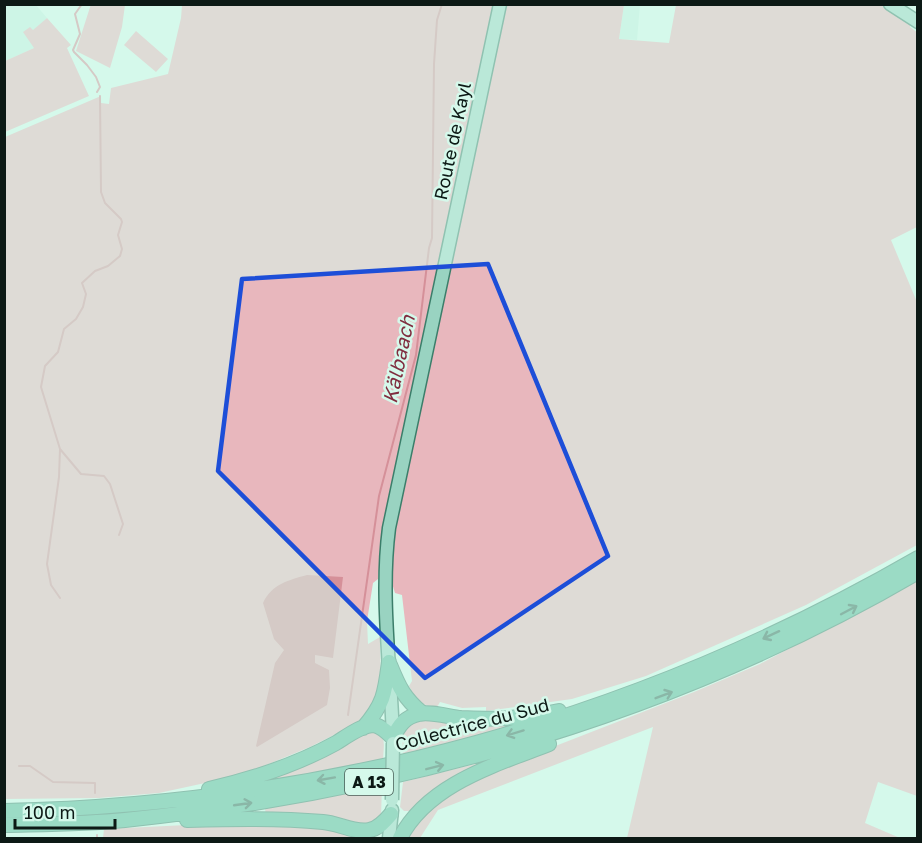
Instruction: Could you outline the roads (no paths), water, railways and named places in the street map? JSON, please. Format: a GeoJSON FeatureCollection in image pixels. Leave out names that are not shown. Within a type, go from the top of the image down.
{"type":"FeatureCollection","features":[{"type":"Feature","properties":{"kind":"highway","name":"Collectrice du Sud"},"geometry":{"type":"LineString","coordinates":[[4,825],[123,820],[252,803],[338,789],[475,757],[610,708],[790,626],[918,558]]}},
{"type":"Feature","properties":{"kind":"highway","name":"Collectrice du Sud"},"geometry":{"type":"LineString","coordinates":[[4,811],[142,804],[249,792],[331,778],[472,745],[675,690],[811,630],[918,572]]}},
{"type":"Feature","properties":{"kind":"highway"},"geometry":{"type":"LineString","coordinates":[[389,663],[407,700],[422,713]]}},
{"type":"Feature","properties":{"kind":"highway","name":"A 13"},"geometry":{"type":"LineString","coordinates":[[142,804],[231,784],[277,770],[363,728],[376,712],[385,695],[389,663]]}},
{"type":"Feature","properties":{"kind":"highway","name":"A 13"},"geometry":{"type":"LineString","coordinates":[[422,713],[444,717],[503,718],[546,714],[590,703],[610,708]]}},
{"type":"Feature","properties":{"kind":"highway","name":"A 13"},"geometry":{"type":"LineString","coordinates":[[400,838],[415,815],[444,791],[465,779],[587,728],[610,708]]}},
{"type":"Feature","properties":{"kind":"highway"},"geometry":{"type":"LineString","coordinates":[[363,728],[374,725],[382,728],[393,740],[400,724],[408,717],[422,713]]}},
{"type":"Feature","properties":{"kind":"highway","name":"A 13"},"geometry":{"type":"LineString","coordinates":[[123,820],[240,818],[326,822],[362,834],[378,827],[392,807],[403,815],[415,815]]}},
{"type":"Feature","properties":{"kind":"main road","name":"Route de Kayl"},"geometry":{"type":"LineString","coordinates":[[389,838],[393,740],[386,549],[500,4]]}},
{"type":"Feature","properties":{"kind":"main road"},"geometry":{"type":"LineString","coordinates":[[890,4],[918,22]]}},
{"type":"Feature","properties":{"kind":"waterway"},"geometry":{"type":"LineString","coordinates":[[82,4],[75,14],[80,34],[73,50],[96,77],[100,87],[97,92]]}},
{"type":"Feature","properties":{"kind":"waterway","name":"Kälbaach"},"geometry":{"type":"LineString","coordinates":[[348,715],[379,496],[416,355],[432,238],[434,64],[437,20],[442,4]]}},
{"type":"Feature","properties":{"kind":"waterway"},"geometry":{"type":"LineString","coordinates":[[60,598],[51,585],[47,564],[59,477],[60,449],[41,387],[45,366],[58,352],[64,329],[76,319],[83,307],[86,294],[82,283],[95,271],[108,266],[120,256],[122,249],[118,235],[121,219],[105,203],[101,192],[100,96]]}},
{"type":"Feature","properties":{"kind":"waterway"},"geometry":{"type":"LineString","coordinates":[[60,449],[81,474],[104,476],[110,484],[123,524],[119,535]]}},
{"type":"Feature","properties":{"kind":"waterway"},"geometry":{"type":"LineString","coordinates":[[19,766],[30,766],[53,782],[95,783],[95,793]]}}]}
